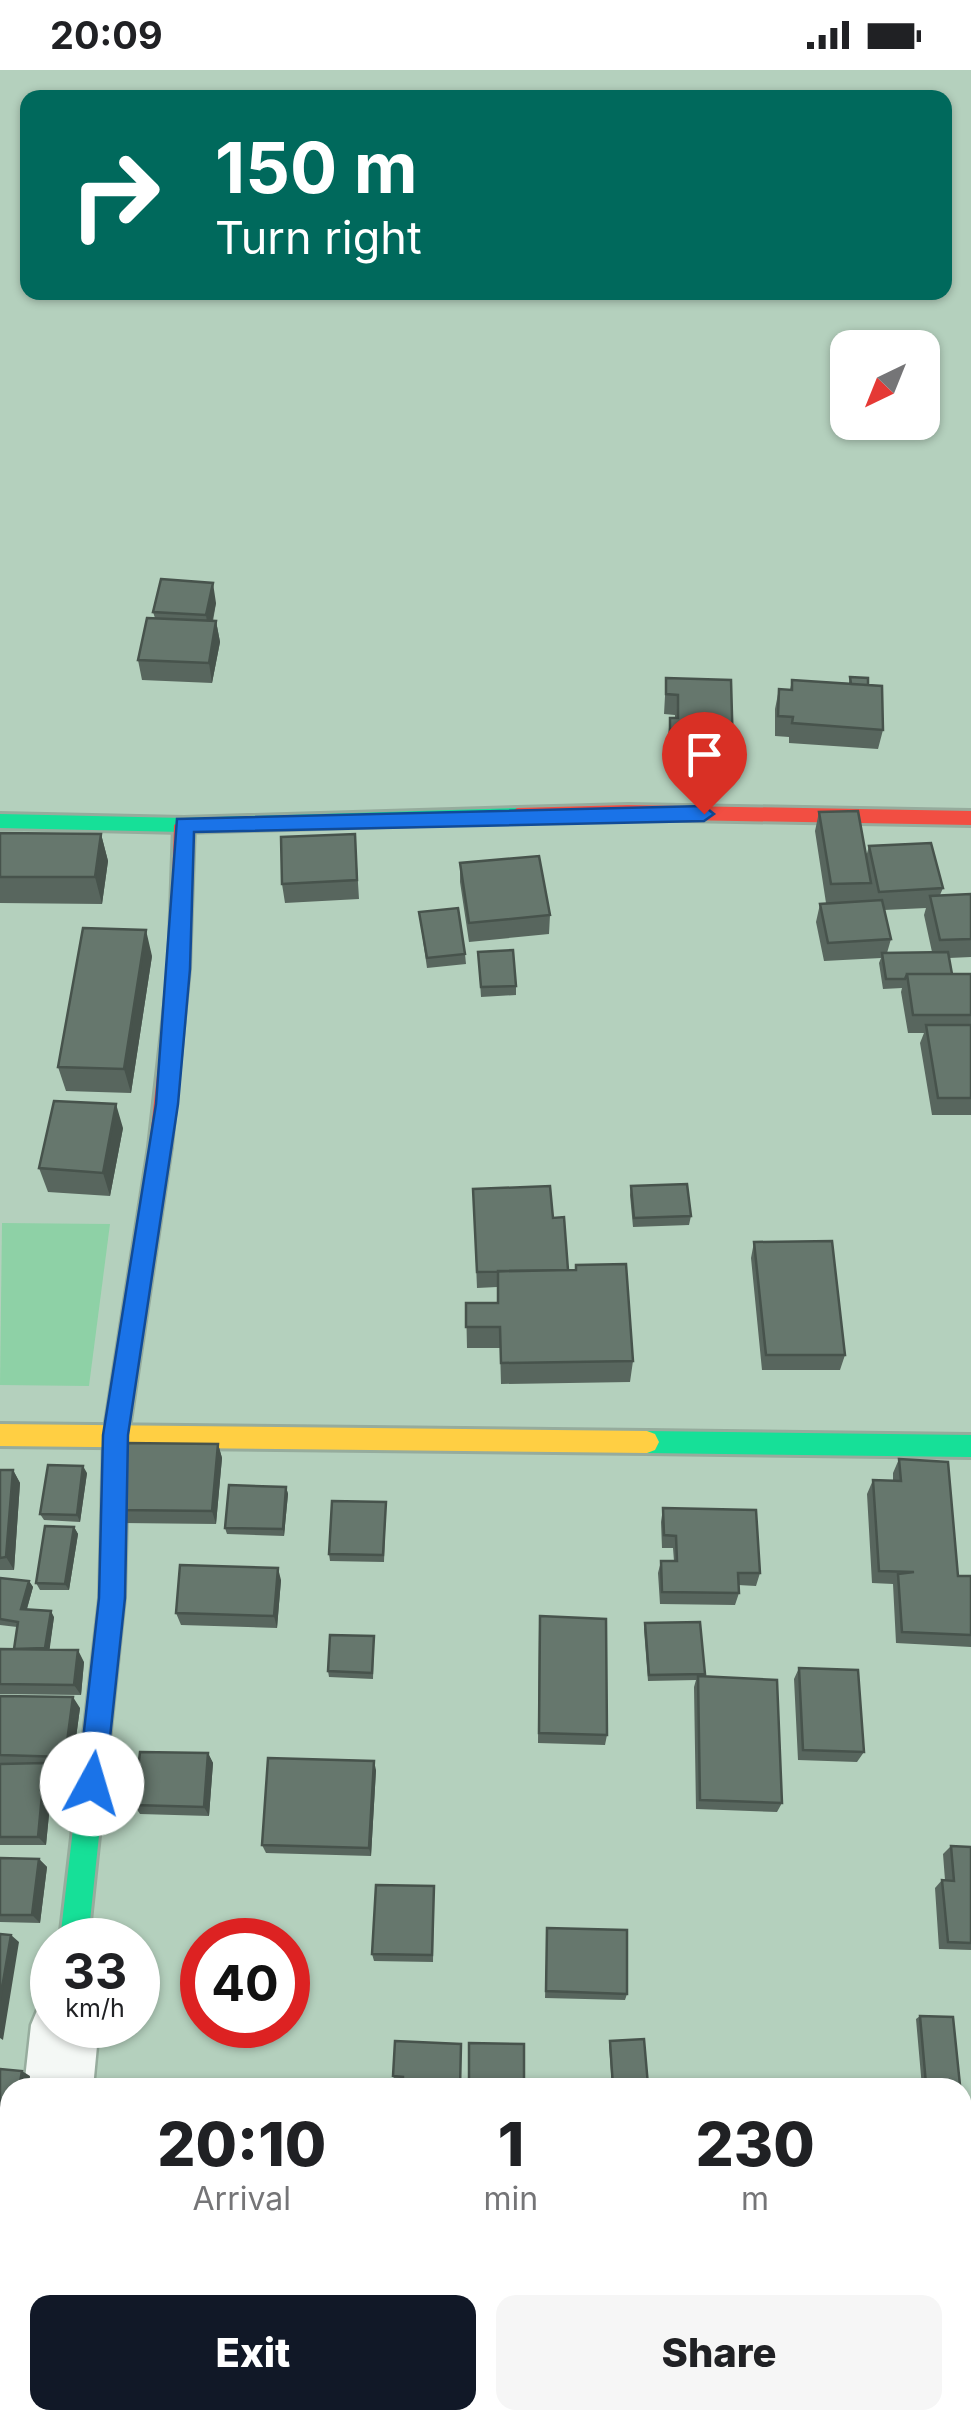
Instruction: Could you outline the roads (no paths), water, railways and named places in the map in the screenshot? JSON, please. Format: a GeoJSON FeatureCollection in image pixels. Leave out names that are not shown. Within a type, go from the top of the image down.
{"type":"FeatureCollection","features":[{"type":"Feature","properties":{"kind":"street"},"geometry":{"type":"LineString","coordinates":[[0,822],[184,825],[628,812],[971,818]]}},
{"type":"Feature","properties":{"kind":"street"},"geometry":{"type":"LineString","coordinates":[[76,1918],[112,1598],[116,1435],[167,1104],[179,969],[184,825]]}},
{"type":"Feature","properties":{"kind":"street"},"geometry":{"type":"LineString","coordinates":[[0,1435],[971,1446]]}},
{"type":"Feature","properties":{"kind":"street"},"geometry":{"type":"LineString","coordinates":[[59,2078],[62,2048]]}}]}
